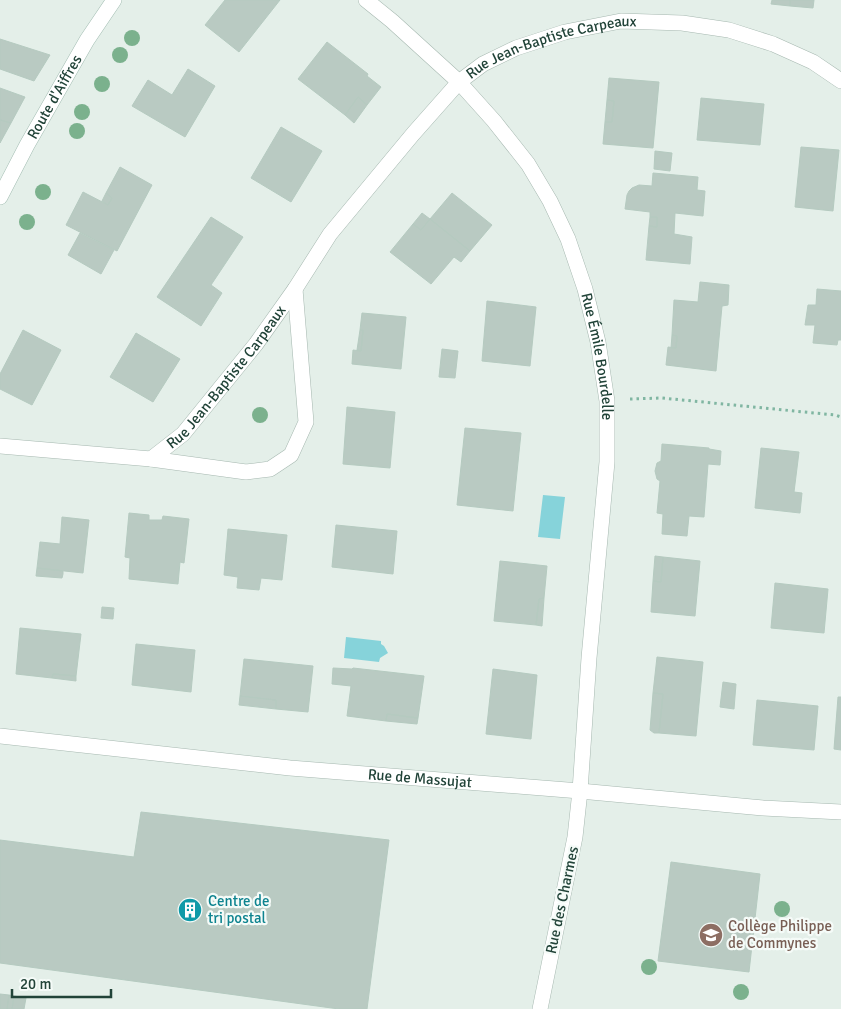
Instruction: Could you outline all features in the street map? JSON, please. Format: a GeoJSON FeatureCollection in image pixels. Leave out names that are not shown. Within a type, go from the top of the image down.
{"type":"FeatureCollection","features":[{"type":"Feature","properties":{"kind":"street","name":"Route d'Aiffres"},"geometry":{"type":"LineString","coordinates":[[0,197],[82,48],[114,0]]}},
{"type":"Feature","properties":{"kind":"street","name":"Rue Émile Bourdelle"},"geometry":{"type":"LineString","coordinates":[[366,0],[392,20],[459,82],[494,121],[528,164],[550,200],[568,238],[585,289],[598,342],[607,401],[607,462],[589,658],[580,791]]}},
{"type":"Feature","properties":{"kind":"street","name":"Rue Jean-Baptiste Carpeaux"},"geometry":{"type":"LineString","coordinates":[[151,460],[184,434],[256,344],[330,234],[413,134],[459,82],[483,64],[516,48],[565,32],[620,21],[682,23],[728,30],[773,44],[813,62],[841,81]]}},
{"type":"Feature","properties":{"kind":"street","name":"Rue Jean-Baptiste Carpeaux"},"geometry":{"type":"LineString","coordinates":[[0,446],[151,460],[246,472],[270,469],[290,455],[306,422],[295,288]]}},
{"type":"Feature","properties":{"kind":"street","name":"Rue de Massujat"},"geometry":{"type":"LineString","coordinates":[[0,736],[290,768],[580,791],[763,808],[841,812]]}},
{"type":"Feature","properties":{"kind":"street","name":"Rue des Charmes"},"geometry":{"type":"LineString","coordinates":[[540,1009],[575,837],[580,791]]}},
{"type":"Feature","properties":{"kind":"path"},"geometry":{"type":"LineString","coordinates":[[607,401],[662,398],[841,417]]}},
{"type":"Feature","properties":{"kind":"water"},"geometry":{"type":"Polygon","coordinates":[[[543,495],[565,497],[560,539],[538,537],[543,495]]]}},
{"type":"Feature","properties":{"kind":"water"},"geometry":{"type":"Polygon","coordinates":[[[346,637],[381,641],[381,644],[388,653],[380,658],[379,662],[344,658],[346,637]]]}},
{"type":"Feature","properties":{"kind":"building"},"geometry":{"type":"Polygon","coordinates":[[[225,0],[280,0],[239,52],[205,25],[225,0]]]}},
{"type":"Feature","properties":{"kind":"building"},"geometry":{"type":"Polygon","coordinates":[[[772,0],[790,0],[790,6],[771,4],[772,0]]]}},
{"type":"Feature","properties":{"kind":"building"},"geometry":{"type":"Polygon","coordinates":[[[790,0],[814,0],[813,8],[790,6],[790,0]]]}},
{"type":"Feature","properties":{"kind":"building"},"geometry":{"type":"Polygon","coordinates":[[[0,39],[50,55],[34,81],[0,69],[0,39]]]}},
{"type":"Feature","properties":{"kind":"building"},"geometry":{"type":"Polygon","coordinates":[[[327,42],[368,74],[367,76],[381,87],[367,105],[358,97],[345,115],[298,79],[327,42]]]}},
{"type":"Feature","properties":{"kind":"building"},"geometry":{"type":"Polygon","coordinates":[[[188,69],[215,86],[185,137],[132,106],[148,80],[172,95],[188,69]]]}},
{"type":"Feature","properties":{"kind":"building"},"geometry":{"type":"Polygon","coordinates":[[[609,78],[659,82],[653,148],[603,144],[605,122],[612,122],[614,101],[607,100],[609,78]]]}},
{"type":"Feature","properties":{"kind":"building"},"geometry":{"type":"Polygon","coordinates":[[[0,88],[25,97],[11,123],[0,120],[0,88]]]}},
{"type":"Feature","properties":{"kind":"building"},"geometry":{"type":"Polygon","coordinates":[[[358,97],[367,105],[354,123],[345,115],[358,97]]]}},
{"type":"Feature","properties":{"kind":"building"},"geometry":{"type":"Polygon","coordinates":[[[701,98],[764,104],[760,145],[697,140],[701,98]]]}},
{"type":"Feature","properties":{"kind":"building"},"geometry":{"type":"Polygon","coordinates":[[[607,100],[614,101],[612,122],[605,122],[607,100]]]}},
{"type":"Feature","properties":{"kind":"building"},"geometry":{"type":"Polygon","coordinates":[[[0,120],[11,123],[0,143],[0,120]]]}},
{"type":"Feature","properties":{"kind":"building"},"geometry":{"type":"Polygon","coordinates":[[[281,127],[322,151],[291,202],[251,178],[281,127]]]}},
{"type":"Feature","properties":{"kind":"building"},"geometry":{"type":"Polygon","coordinates":[[[801,147],[839,150],[833,211],[795,207],[801,147]]]}},
{"type":"Feature","properties":{"kind":"building"},"geometry":{"type":"Polygon","coordinates":[[[655,151],[672,153],[670,171],[654,169],[655,151]]]}},
{"type":"Feature","properties":{"kind":"building"},"geometry":{"type":"Polygon","coordinates":[[[120,167],[152,185],[117,251],[66,225],[83,192],[108,205],[112,198],[106,193],[120,167]]]}},
{"type":"Feature","properties":{"kind":"building"},"geometry":{"type":"Polygon","coordinates":[[[653,173],[698,177],[697,190],[705,191],[703,216],[675,213],[674,234],[692,237],[690,264],[646,260],[649,226],[657,227],[657,217],[650,217],[650,212],[625,209],[629,191],[639,185],[652,186],[653,173]]]}},
{"type":"Feature","properties":{"kind":"building"},"geometry":{"type":"Polygon","coordinates":[[[106,193],[112,198],[108,205],[102,201],[106,193]]]}},
{"type":"Feature","properties":{"kind":"building"},"geometry":{"type":"Polygon","coordinates":[[[452,193],[492,225],[470,251],[430,219],[452,193]]]}},
{"type":"Feature","properties":{"kind":"building"},"geometry":{"type":"Polygon","coordinates":[[[422,213],[430,219],[421,230],[413,224],[422,213]]]}},
{"type":"Feature","properties":{"kind":"building"},"geometry":{"type":"Polygon","coordinates":[[[211,217],[243,237],[211,285],[222,293],[201,326],[157,297],[211,217]]]}},
{"type":"Feature","properties":{"kind":"building"},"geometry":{"type":"Polygon","coordinates":[[[650,217],[657,217],[657,227],[649,226],[650,217]]]}},
{"type":"Feature","properties":{"kind":"building"},"geometry":{"type":"Polygon","coordinates":[[[430,219],[470,251],[461,262],[454,257],[431,284],[390,252],[413,224],[421,230],[430,219]]]}},
{"type":"Feature","properties":{"kind":"building"},"geometry":{"type":"Polygon","coordinates":[[[80,233],[114,250],[101,274],[68,255],[80,233]]]}},
{"type":"Feature","properties":{"kind":"building"},"geometry":{"type":"Polygon","coordinates":[[[700,282],[729,285],[728,305],[722,306],[716,371],[666,365],[668,347],[676,348],[677,336],[672,335],[674,300],[698,302],[700,282]]]}},
{"type":"Feature","properties":{"kind":"building"},"geometry":{"type":"Polygon","coordinates":[[[817,289],[841,291],[841,340],[838,340],[837,345],[813,343],[815,325],[805,325],[808,305],[816,305],[817,289]]]}},
{"type":"Feature","properties":{"kind":"building"},"geometry":{"type":"Polygon","coordinates":[[[487,301],[536,307],[530,366],[482,361],[487,301]]]}},
{"type":"Feature","properties":{"kind":"building"},"geometry":{"type":"Polygon","coordinates":[[[362,313],[406,317],[401,369],[352,364],[353,350],[361,351],[363,330],[360,330],[362,313]]]}},
{"type":"Feature","properties":{"kind":"building"},"geometry":{"type":"Polygon","coordinates":[[[23,330],[61,350],[32,405],[0,389],[0,374],[23,330]]]}},
{"type":"Feature","properties":{"kind":"building"},"geometry":{"type":"Polygon","coordinates":[[[360,330],[363,330],[361,351],[357,350],[360,330]]]}},
{"type":"Feature","properties":{"kind":"building"},"geometry":{"type":"Polygon","coordinates":[[[136,333],[180,359],[153,402],[110,377],[136,333]]]}},
{"type":"Feature","properties":{"kind":"building"},"geometry":{"type":"Polygon","coordinates":[[[672,335],[677,336],[676,348],[671,348],[672,335]]]}},
{"type":"Feature","properties":{"kind":"building"},"geometry":{"type":"Polygon","coordinates":[[[442,349],[458,351],[455,378],[439,377],[442,349]]]}},
{"type":"Feature","properties":{"kind":"building"},"geometry":{"type":"Polygon","coordinates":[[[347,407],[395,412],[390,468],[343,464],[347,407]]]}},
{"type":"Feature","properties":{"kind":"building"},"geometry":{"type":"Polygon","coordinates":[[[465,428],[521,433],[513,511],[457,505],[465,428]]]}},
{"type":"Feature","properties":{"kind":"building"},"geometry":{"type":"Polygon","coordinates":[[[662,444],[709,448],[721,451],[720,465],[708,464],[704,517],[689,516],[687,536],[662,534],[663,514],[657,513],[660,481],[657,479],[655,471],[657,463],[661,461],[662,444]]]}},
{"type":"Feature","properties":{"kind":"building"},"geometry":{"type":"Polygon","coordinates":[[[761,448],[799,452],[794,492],[802,493],[800,513],[755,508],[761,448]]]}},
{"type":"Feature","properties":{"kind":"building"},"geometry":{"type":"Polygon","coordinates":[[[129,513],[149,515],[149,520],[162,520],[163,516],[189,519],[184,563],[180,562],[178,584],[129,579],[130,558],[125,557],[129,513]]]}},
{"type":"Feature","properties":{"kind":"building"},"geometry":{"type":"Polygon","coordinates":[[[62,517],[89,520],[83,573],[37,568],[40,542],[60,544],[62,517]]]}},
{"type":"Feature","properties":{"kind":"building"},"geometry":{"type":"Polygon","coordinates":[[[336,525],[397,531],[393,574],[332,567],[336,525]]]}},
{"type":"Feature","properties":{"kind":"building"},"geometry":{"type":"Polygon","coordinates":[[[228,529],[287,535],[282,580],[261,578],[259,590],[237,588],[238,577],[224,575],[228,529]]]}},
{"type":"Feature","properties":{"kind":"building"},"geometry":{"type":"Polygon","coordinates":[[[655,556],[663,557],[661,582],[653,581],[655,556]]]}},
{"type":"Feature","properties":{"kind":"building"},"geometry":{"type":"Polygon","coordinates":[[[663,557],[700,561],[695,616],[651,612],[653,581],[661,582],[663,557]]]}},
{"type":"Feature","properties":{"kind":"building"},"geometry":{"type":"Polygon","coordinates":[[[500,561],[547,566],[544,598],[539,599],[536,625],[494,621],[500,561]]]}},
{"type":"Feature","properties":{"kind":"building"},"geometry":{"type":"Polygon","coordinates":[[[37,568],[63,571],[62,578],[36,576],[37,568]]]}},
{"type":"Feature","properties":{"kind":"building"},"geometry":{"type":"Polygon","coordinates":[[[775,583],[828,589],[824,633],[771,628],[775,583]]]}},
{"type":"Feature","properties":{"kind":"building"},"geometry":{"type":"Polygon","coordinates":[[[544,598],[542,626],[536,625],[539,599],[544,598]]]}},
{"type":"Feature","properties":{"kind":"building"},"geometry":{"type":"Polygon","coordinates":[[[102,607],[114,608],[113,619],[101,618],[102,607]]]}},
{"type":"Feature","properties":{"kind":"building"},"geometry":{"type":"Polygon","coordinates":[[[20,628],[81,634],[76,676],[53,674],[52,678],[16,674],[20,628]]]}},
{"type":"Feature","properties":{"kind":"building"},"geometry":{"type":"Polygon","coordinates":[[[136,644],[195,650],[191,692],[132,685],[136,644]]]}},
{"type":"Feature","properties":{"kind":"building"},"geometry":{"type":"Polygon","coordinates":[[[657,657],[703,662],[696,736],[659,733],[663,694],[653,693],[657,657]]]}},
{"type":"Feature","properties":{"kind":"building"},"geometry":{"type":"Polygon","coordinates":[[[244,659],[313,666],[308,712],[276,709],[276,700],[240,696],[244,659]]]}},
{"type":"Feature","properties":{"kind":"building"},"geometry":{"type":"Polygon","coordinates":[[[333,668],[353,668],[424,676],[418,718],[387,714],[386,721],[347,716],[351,686],[332,684],[333,668]]]}},
{"type":"Feature","properties":{"kind":"building"},"geometry":{"type":"Polygon","coordinates":[[[493,669],[537,675],[531,739],[486,734],[493,669]]]}},
{"type":"Feature","properties":{"kind":"building"},"geometry":{"type":"Polygon","coordinates":[[[53,674],[76,676],[76,681],[52,678],[53,674]]]}},
{"type":"Feature","properties":{"kind":"building"},"geometry":{"type":"Polygon","coordinates":[[[723,682],[736,684],[734,709],[720,707],[723,682]]]}},
{"type":"Feature","properties":{"kind":"building"},"geometry":{"type":"Polygon","coordinates":[[[653,693],[663,694],[659,733],[654,733],[650,730],[653,693]]]}},
{"type":"Feature","properties":{"kind":"building"},"geometry":{"type":"Polygon","coordinates":[[[240,696],[276,700],[276,709],[239,705],[240,696]]]}},
{"type":"Feature","properties":{"kind":"building"},"geometry":{"type":"Polygon","coordinates":[[[838,697],[841,697],[841,750],[834,749],[838,697]]]}},
{"type":"Feature","properties":{"kind":"building"},"geometry":{"type":"Polygon","coordinates":[[[757,700],[818,706],[814,750],[753,745],[757,700]]]}},
{"type":"Feature","properties":{"kind":"building"},"geometry":{"type":"Polygon","coordinates":[[[387,714],[418,718],[417,724],[386,721],[387,714]]]}},
{"type":"Feature","properties":{"kind":"building","name":"Centre de tri postal"},"geometry":{"type":"Polygon","coordinates":[[[141,812],[389,840],[367,1009],[339,1009],[0,963],[0,840],[134,857],[141,812]]]}},
{"type":"Feature","properties":{"kind":"building"},"geometry":{"type":"Polygon","coordinates":[[[671,862],[760,874],[749,972],[658,961],[671,862]]]}},
{"type":"Feature","properties":{"kind":"building"},"geometry":{"type":"Polygon","coordinates":[[[0,994],[9,995],[7,1009],[0,1009],[0,994]]]}},
{"type":"Feature","properties":{"kind":"building"},"geometry":{"type":"Polygon","coordinates":[[[9,995],[14,996],[12,1009],[7,1009],[9,995]]]}},
{"type":"Feature","properties":{"kind":"building"},"geometry":{"type":"Polygon","coordinates":[[[14,996],[26,998],[24,1009],[12,1009],[14,996]]]}},
{"type":"Feature","properties":{"kind":"place","name":"Centre de tri postal"},"geometry":{"type":"Point","coordinates":[190,910]}},
{"type":"Feature","properties":{"kind":"place","name":"Collège Philippe de Commynes"},"geometry":{"type":"Point","coordinates":[711,935]}}]}
